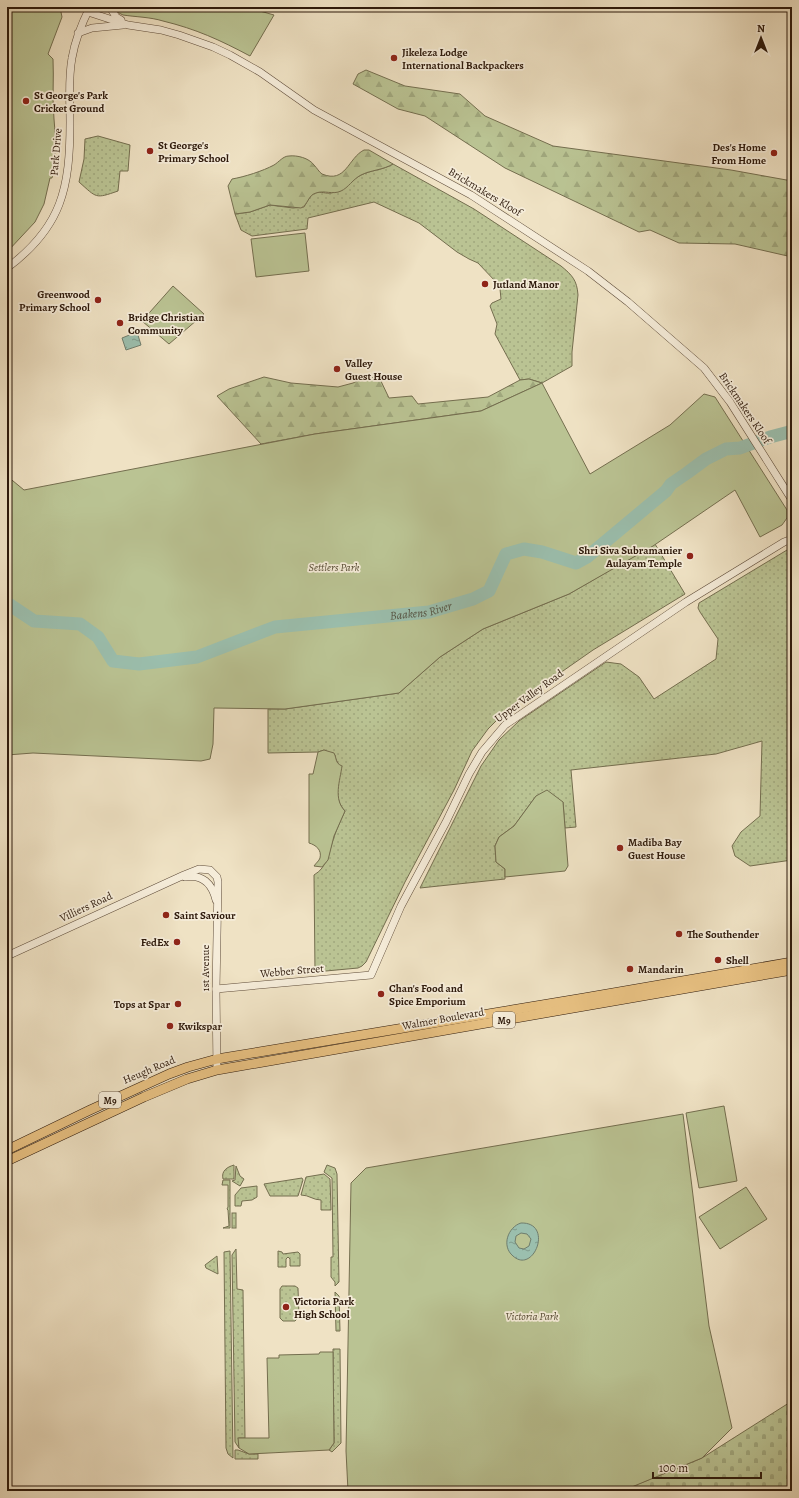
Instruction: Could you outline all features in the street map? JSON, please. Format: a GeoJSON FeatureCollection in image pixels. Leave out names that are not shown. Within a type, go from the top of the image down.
{"type":"FeatureCollection","features":[{"type":"Feature","properties":{"kind":"main road","name":"Walmer Boulevard"},"geometry":{"type":"LineString","coordinates":[[217,1059],[569,1001],[792,962]]}},
{"type":"Feature","properties":{"kind":"main road","name":"Walmer Boulevard"},"geometry":{"type":"LineString","coordinates":[[217,1070],[792,970]]}},
{"type":"Feature","properties":{"kind":"main road","name":"Heugh Road"},"geometry":{"type":"LineString","coordinates":[[7,1150],[155,1080],[188,1067],[217,1059]]}},
{"type":"Feature","properties":{"kind":"main road","name":"Heugh Road"},"geometry":{"type":"LineString","coordinates":[[7,1161],[144,1097],[187,1079],[217,1070]]}},
{"type":"Feature","properties":{"kind":"street"},"geometry":{"type":"LineString","coordinates":[[110,7],[116,17],[140,27]]}},
{"type":"Feature","properties":{"kind":"street","name":"Brickmakers Kloof"},"geometry":{"type":"LineString","coordinates":[[92,10],[128,25],[179,34],[230,55],[260,72],[314,110],[471,195],[602,281],[686,351],[704,368],[716,382],[746,427],[792,500]]}},
{"type":"Feature","properties":{"kind":"street","name":"Park Drive"},"geometry":{"type":"LineString","coordinates":[[7,268],[40,238],[51,223],[59,206],[65,180],[69,150],[70,68],[78,33],[92,10]]}},
{"type":"Feature","properties":{"kind":"street"},"geometry":{"type":"LineString","coordinates":[[78,33],[92,28],[128,25]]}},
{"type":"Feature","properties":{"kind":"street","name":"Upper Valley Road"},"geometry":{"type":"LineString","coordinates":[[784,542],[792,533]]}},
{"type":"Feature","properties":{"kind":"street","name":"Upper Valley Road"},"geometry":{"type":"LineString","coordinates":[[371,975],[401,906],[446,822],[469,774],[482,752],[494,736],[517,715],[686,602],[784,542],[792,539]]}},
{"type":"Feature","properties":{"kind":"street","name":"Villiers Road"},"geometry":{"type":"LineString","coordinates":[[7,956],[175,879],[199,869],[210,870]]}},
{"type":"Feature","properties":{"kind":"street","name":"1st Avenue"},"geometry":{"type":"LineString","coordinates":[[210,870],[217,877],[218,882],[216,904],[217,1070]]}},
{"type":"Feature","properties":{"kind":"street","name":"Villiers Road"},"geometry":{"type":"LineString","coordinates":[[175,879],[195,876],[204,880],[215,894],[216,904]]}},
{"type":"Feature","properties":{"kind":"street","name":"Webber Street"},"geometry":{"type":"LineString","coordinates":[[216,989],[371,975]]}},
{"type":"Feature","properties":{"kind":"green space"},"geometry":{"type":"Polygon","coordinates":[[[7,7],[60,7],[62,17],[48,54],[53,59],[55,148],[52,178],[50,178],[44,204],[35,222],[7,252],[7,7]]]}},
{"type":"Feature","properties":{"kind":"green space"},"geometry":{"type":"Polygon","coordinates":[[[115,7],[246,7],[274,15],[250,56],[197,31],[158,20],[123,15],[119,13],[115,7]]]}},
{"type":"Feature","properties":{"kind":"green space"},"geometry":{"type":"Polygon","coordinates":[[[366,70],[405,86],[460,94],[485,116],[553,146],[731,170],[792,181],[792,257],[735,244],[679,243],[650,230],[639,232],[505,168],[425,116],[398,109],[353,84],[358,74],[366,70]]]}},
{"type":"Feature","properties":{"kind":"green space"},"geometry":{"type":"Polygon","coordinates":[[[98,136],[130,145],[128,171],[120,171],[118,191],[100,196],[93,194],[79,182],[84,159],[85,139],[98,136]]]}},
{"type":"Feature","properties":{"kind":"green space"},"geometry":{"type":"Polygon","coordinates":[[[364,150],[369,150],[393,164],[361,175],[341,191],[335,193],[319,192],[313,194],[301,208],[270,205],[250,212],[235,214],[228,186],[232,179],[259,172],[274,165],[287,156],[309,160],[322,174],[336,176],[342,173],[364,150]]]}},
{"type":"Feature","properties":{"kind":"green space"},"geometry":{"type":"Polygon","coordinates":[[[393,164],[474,209],[561,266],[571,275],[575,282],[578,295],[572,366],[542,383],[529,379],[520,380],[495,334],[497,324],[490,306],[492,303],[501,299],[500,289],[496,282],[478,263],[457,252],[419,223],[374,202],[308,218],[307,229],[252,236],[241,230],[235,214],[250,212],[270,205],[293,208],[304,207],[310,197],[315,193],[336,192],[361,175],[393,164]]]}},
{"type":"Feature","properties":{"kind":"green space"},"geometry":{"type":"Polygon","coordinates":[[[305,233],[309,271],[256,277],[251,239],[305,233]]]}},
{"type":"Feature","properties":{"kind":"green space"},"geometry":{"type":"Polygon","coordinates":[[[173,286],[204,314],[169,344],[142,321],[173,286]]]}},
{"type":"Feature","properties":{"kind":"green space"},"geometry":{"type":"Polygon","coordinates":[[[264,377],[291,383],[338,387],[364,378],[379,377],[389,398],[412,396],[418,404],[488,397],[520,380],[529,379],[542,383],[481,411],[315,434],[261,444],[217,396],[229,389],[264,377]]]}},
{"type":"Feature","properties":{"kind":"green space","name":"Settlers Park"},"geometry":{"type":"Polygon","coordinates":[[[542,383],[590,474],[670,425],[704,394],[715,397],[787,510],[787,518],[782,525],[760,537],[735,490],[653,546],[569,594],[483,629],[440,657],[399,693],[285,709],[214,708],[213,744],[210,759],[201,761],[33,753],[7,755],[7,476],[24,490],[315,434],[481,411],[542,383]]]}},
{"type":"Feature","properties":{"kind":"green space"},"geometry":{"type":"Polygon","coordinates":[[[655,544],[685,594],[593,650],[507,710],[488,729],[472,751],[454,790],[405,882],[366,962],[358,968],[315,972],[314,875],[319,872],[325,863],[345,811],[341,806],[338,796],[339,766],[335,755],[324,750],[318,752],[268,753],[268,709],[285,709],[399,693],[440,657],[483,629],[569,594],[655,544]]]}},
{"type":"Feature","properties":{"kind":"green space"},"geometry":{"type":"Polygon","coordinates":[[[792,547],[792,860],[750,866],[735,856],[732,846],[741,832],[760,816],[762,741],[716,754],[571,770],[576,827],[565,828],[563,802],[536,796],[514,826],[499,837],[495,846],[496,862],[505,869],[505,879],[420,888],[481,766],[499,740],[519,721],[606,662],[621,664],[639,677],[654,699],[716,659],[718,639],[700,612],[698,608],[699,603],[792,547]]]}},
{"type":"Feature","properties":{"kind":"green space"},"geometry":{"type":"Polygon","coordinates":[[[324,750],[334,753],[337,762],[342,766],[338,795],[341,806],[345,811],[334,836],[328,860],[322,867],[314,866],[320,859],[320,853],[314,845],[309,843],[309,774],[313,774],[318,752],[324,750]]]}},
{"type":"Feature","properties":{"kind":"green space"},"geometry":{"type":"Polygon","coordinates":[[[547,790],[563,802],[568,866],[565,871],[505,877],[505,869],[496,862],[495,846],[499,837],[514,826],[536,796],[547,790]]]}},
{"type":"Feature","properties":{"kind":"green space"},"geometry":{"type":"Polygon","coordinates":[[[724,1106],[737,1181],[699,1188],[686,1113],[724,1106]]]}},
{"type":"Feature","properties":{"kind":"green space","name":"Victoria Park"},"geometry":{"type":"Polygon","coordinates":[[[683,1114],[709,1326],[732,1428],[702,1458],[622,1491],[348,1491],[346,1451],[351,1183],[366,1168],[683,1114]]]}},
{"type":"Feature","properties":{"kind":"green space"},"geometry":{"type":"Polygon","coordinates":[[[234,1165],[234,1179],[223,1179],[225,1170],[234,1165]]]}},
{"type":"Feature","properties":{"kind":"green space"},"geometry":{"type":"Polygon","coordinates":[[[327,1165],[335,1168],[337,1174],[339,1282],[335,1286],[335,1282],[331,1277],[331,1257],[333,1257],[332,1178],[324,1172],[327,1165]]]}},
{"type":"Feature","properties":{"kind":"green space"},"geometry":{"type":"Polygon","coordinates":[[[236,1166],[240,1176],[244,1179],[240,1186],[232,1181],[235,1180],[236,1166]]]}},
{"type":"Feature","properties":{"kind":"green space"},"geometry":{"type":"Polygon","coordinates":[[[324,1174],[330,1179],[331,1210],[321,1210],[321,1200],[301,1195],[306,1177],[324,1174]]]}},
{"type":"Feature","properties":{"kind":"green space"},"geometry":{"type":"Polygon","coordinates":[[[302,1178],[303,1180],[298,1196],[270,1196],[264,1184],[302,1178]]]}},
{"type":"Feature","properties":{"kind":"green space"},"geometry":{"type":"Polygon","coordinates":[[[223,1180],[230,1180],[230,1228],[223,1228],[229,1226],[227,1209],[228,1185],[222,1185],[223,1180]]]}},
{"type":"Feature","properties":{"kind":"green space"},"geometry":{"type":"Polygon","coordinates":[[[257,1186],[257,1197],[252,1200],[242,1201],[241,1206],[235,1206],[235,1195],[241,1188],[257,1186]]]}},
{"type":"Feature","properties":{"kind":"green space"},"geometry":{"type":"Polygon","coordinates":[[[746,1187],[767,1219],[720,1249],[699,1217],[746,1187]]]}},
{"type":"Feature","properties":{"kind":"green space"},"geometry":{"type":"Polygon","coordinates":[[[232,1213],[236,1213],[236,1228],[232,1228],[232,1213]]]}},
{"type":"Feature","properties":{"kind":"green space"},"geometry":{"type":"Polygon","coordinates":[[[236,1249],[237,1289],[243,1290],[245,1438],[239,1438],[239,1448],[235,1442],[232,1255],[236,1249]]]}},
{"type":"Feature","properties":{"kind":"green space"},"geometry":{"type":"Polygon","coordinates":[[[230,1251],[233,1458],[228,1454],[226,1448],[224,1252],[230,1251]]]}},
{"type":"Feature","properties":{"kind":"green space"},"geometry":{"type":"Polygon","coordinates":[[[278,1251],[282,1252],[283,1254],[298,1252],[300,1254],[300,1266],[290,1266],[290,1259],[288,1257],[286,1259],[286,1267],[278,1267],[278,1251]]]}},
{"type":"Feature","properties":{"kind":"green space"},"geometry":{"type":"Polygon","coordinates":[[[217,1256],[218,1274],[206,1268],[205,1265],[217,1256]]]}},
{"type":"Feature","properties":{"kind":"green space"},"geometry":{"type":"Polygon","coordinates":[[[282,1286],[295,1286],[298,1288],[299,1317],[295,1321],[283,1321],[280,1318],[280,1289],[282,1286]]]}},
{"type":"Feature","properties":{"kind":"green space"},"geometry":{"type":"Polygon","coordinates":[[[335,1292],[339,1296],[340,1331],[336,1331],[335,1292]]]}},
{"type":"Feature","properties":{"kind":"green space"},"geometry":{"type":"Polygon","coordinates":[[[333,1349],[340,1349],[341,1443],[332,1452],[329,1450],[334,1443],[333,1349]]]}},
{"type":"Feature","properties":{"kind":"green space"},"geometry":{"type":"Polygon","coordinates":[[[320,1352],[333,1352],[334,1443],[329,1450],[249,1454],[239,1448],[238,1438],[269,1438],[267,1358],[279,1358],[279,1355],[319,1354],[320,1352]]]}},
{"type":"Feature","properties":{"kind":"green space"},"geometry":{"type":"Polygon","coordinates":[[[792,1401],[792,1491],[621,1491],[702,1458],[792,1401]]]}},
{"type":"Feature","properties":{"kind":"green space"},"geometry":{"type":"Polygon","coordinates":[[[235,1450],[249,1454],[258,1454],[258,1459],[235,1459],[235,1450]]]}},
{"type":"Feature","properties":{"kind":"water"},"geometry":{"type":"Polygon","coordinates":[[[137,332],[141,345],[126,350],[122,338],[137,332]]]}},
{"type":"Feature","properties":{"kind":"water"},"geometry":{"type":"Polygon","coordinates":[[[521,1223],[531,1225],[537,1230],[539,1238],[537,1246],[533,1254],[528,1259],[521,1260],[513,1256],[507,1247],[508,1237],[516,1225],[521,1223]],[[521,1233],[516,1236],[515,1242],[519,1248],[524,1249],[529,1246],[531,1239],[527,1234],[521,1233]]]}},
{"type":"Feature","properties":{"kind":"waterway","name":"Baakens River"},"geometry":{"type":"LineString","coordinates":[[7,603],[34,621],[80,624],[98,637],[113,661],[139,664],[197,657],[275,627],[429,612],[473,599],[489,591],[506,554],[524,549],[542,552],[576,563],[587,557],[666,491],[671,484],[706,459],[726,449],[740,448],[792,430]]}},
{"type":"Feature","properties":{"kind":"place","name":"Jikeleza Lodge International Backpackers"},"geometry":{"type":"Point","coordinates":[394,58]}},
{"type":"Feature","properties":{"kind":"place","name":"St George's Park Cricket Ground"},"geometry":{"type":"Point","coordinates":[26,101]}},
{"type":"Feature","properties":{"kind":"place","name":"St George's Primary School"},"geometry":{"type":"Point","coordinates":[150,151]}},
{"type":"Feature","properties":{"kind":"place","name":"Des's Home From Home"},"geometry":{"type":"Point","coordinates":[774,153]}},
{"type":"Feature","properties":{"kind":"place","name":"Jutland Manor"},"geometry":{"type":"Point","coordinates":[485,284]}},
{"type":"Feature","properties":{"kind":"place","name":"Greenwood Primary School"},"geometry":{"type":"Point","coordinates":[98,300]}},
{"type":"Feature","properties":{"kind":"place","name":"Bridge Christian Community"},"geometry":{"type":"Point","coordinates":[120,323]}},
{"type":"Feature","properties":{"kind":"place","name":"Valley Guest House"},"geometry":{"type":"Point","coordinates":[337,369]}},
{"type":"Feature","properties":{"kind":"place","name":"Shri Siva Subramanier Aulayam Temple"},"geometry":{"type":"Point","coordinates":[690,556]}},
{"type":"Feature","properties":{"kind":"place","name":"Madiba Bay Guest House"},"geometry":{"type":"Point","coordinates":[620,848]}},
{"type":"Feature","properties":{"kind":"place","name":"Saint Saviour"},"geometry":{"type":"Point","coordinates":[166,915]}},
{"type":"Feature","properties":{"kind":"place","name":"The Southender"},"geometry":{"type":"Point","coordinates":[679,934]}},
{"type":"Feature","properties":{"kind":"place","name":"FedEx"},"geometry":{"type":"Point","coordinates":[177,942]}},
{"type":"Feature","properties":{"kind":"place","name":"Shell"},"geometry":{"type":"Point","coordinates":[718,960]}},
{"type":"Feature","properties":{"kind":"place","name":"Mandarin"},"geometry":{"type":"Point","coordinates":[630,969]}},
{"type":"Feature","properties":{"kind":"place","name":"Chan's Food and Spice Emporium"},"geometry":{"type":"Point","coordinates":[381,994]}},
{"type":"Feature","properties":{"kind":"place","name":"Tops at Spar"},"geometry":{"type":"Point","coordinates":[178,1004]}},
{"type":"Feature","properties":{"kind":"place","name":"Kwikspar"},"geometry":{"type":"Point","coordinates":[170,1026]}},
{"type":"Feature","properties":{"kind":"place","name":"Victoria Park High School"},"geometry":{"type":"Point","coordinates":[286,1307]}}]}
